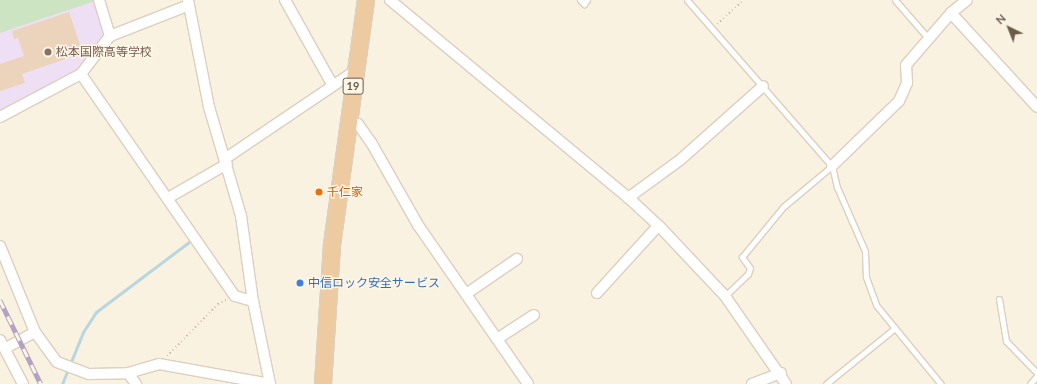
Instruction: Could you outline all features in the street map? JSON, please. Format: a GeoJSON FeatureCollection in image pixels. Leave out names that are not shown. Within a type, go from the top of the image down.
{"type":"FeatureCollection","features":[{"type":"Feature","properties":{"kind":"highway","name":"19"},"geometry":{"type":"LineString","coordinates":[[323,384],[327,297],[355,71],[366,0]]}},
{"type":"Feature","properties":{"kind":"highway","name":"19"},"geometry":{"type":"LineString","coordinates":[[327,297],[332,323],[334,384]]}},
{"type":"Feature","properties":{"kind":"street"},"geometry":{"type":"LineString","coordinates":[[99,0],[110,36]]}},
{"type":"Feature","properties":{"kind":"street"},"geometry":{"type":"LineString","coordinates":[[285,0],[333,86]]}},
{"type":"Feature","properties":{"kind":"street"},"geometry":{"type":"LineString","coordinates":[[390,0],[628,198],[658,226],[725,296],[781,373],[786,384]]}},
{"type":"Feature","properties":{"kind":"street"},"geometry":{"type":"LineString","coordinates":[[832,166],[899,101],[907,83],[906,65],[928,38],[967,0]]}},
{"type":"Feature","properties":{"kind":"street"},"geometry":{"type":"LineString","coordinates":[[0,117],[81,74],[110,36],[188,3],[209,107],[241,216],[253,301],[270,384],[159,364],[128,373],[89,379],[57,362],[35,332],[0,246]]}},
{"type":"Feature","properties":{"kind":"street"},"geometry":{"type":"LineString","coordinates":[[951,14],[1037,107]]}},
{"type":"Feature","properties":{"kind":"street"},"geometry":{"type":"LineString","coordinates":[[168,198],[226,161],[355,71]]}},
{"type":"Feature","properties":{"kind":"street"},"geometry":{"type":"LineString","coordinates":[[81,74],[235,296],[253,301]]}},
{"type":"Feature","properties":{"kind":"street"},"geometry":{"type":"LineString","coordinates":[[628,198],[680,160],[763,86]]}},
{"type":"Feature","properties":{"kind":"street"},"geometry":{"type":"LineString","coordinates":[[349,121],[358,124],[372,144],[418,225],[528,384]]}},
{"type":"Feature","properties":{"kind":"street"},"geometry":{"type":"LineString","coordinates":[[597,293],[658,226]]}},
{"type":"Feature","properties":{"kind":"street"},"geometry":{"type":"LineString","coordinates":[[466,294],[516,259]]}},
{"type":"Feature","properties":{"kind":"street"},"geometry":{"type":"LineString","coordinates":[[497,339],[534,315]]}},
{"type":"Feature","properties":{"kind":"street"},"geometry":{"type":"LineString","coordinates":[[23,384],[3,344],[35,332]]}},
{"type":"Feature","properties":{"kind":"street"},"geometry":{"type":"LineString","coordinates":[[128,373],[136,384]]}},
{"type":"Feature","properties":{"kind":"street"},"geometry":{"type":"LineString","coordinates":[[752,384],[781,373]]}},
{"type":"Feature","properties":{"kind":"lane"},"geometry":{"type":"LineString","coordinates":[[580,0],[584,4],[587,0]]}},
{"type":"Feature","properties":{"kind":"lane"},"geometry":{"type":"LineString","coordinates":[[687,0],[832,166],[837,187],[865,251],[866,277],[876,305],[941,384]]}},
{"type":"Feature","properties":{"kind":"lane"},"geometry":{"type":"LineString","coordinates":[[895,0],[928,38]]}},
{"type":"Feature","properties":{"kind":"lane"},"geometry":{"type":"LineString","coordinates":[[725,296],[748,274],[750,268],[742,257],[783,207],[832,166]]}},
{"type":"Feature","properties":{"kind":"lane"},"geometry":{"type":"LineString","coordinates":[[999,300],[1006,341],[1037,373]]}},
{"type":"Feature","properties":{"kind":"lane"},"geometry":{"type":"LineString","coordinates":[[826,384],[895,328]]}},
{"type":"Feature","properties":{"kind":"lane"},"geometry":{"type":"LineString","coordinates":[[1030,384],[1037,376]]}},
{"type":"Feature","properties":{"kind":"path"},"geometry":{"type":"LineString","coordinates":[[712,28],[744,0]]}},
{"type":"Feature","properties":{"kind":"path"},"geometry":{"type":"LineString","coordinates":[[159,364],[218,304],[235,296]]}},
{"type":"Feature","properties":{"kind":"shaded area","name":"松本国際高等学校"},"geometry":{"type":"Polygon","coordinates":[[[0,0],[97,0],[108,37],[85,68],[0,114],[0,0]]]}},
{"type":"Feature","properties":{"kind":"green space"},"geometry":{"type":"Polygon","coordinates":[[[0,0],[95,0],[95,1],[0,33],[0,0]]]}},
{"type":"Feature","properties":{"kind":"building"},"geometry":{"type":"Polygon","coordinates":[[[69,12],[83,53],[22,74],[25,83],[0,91],[0,64],[24,56],[18,38],[14,39],[12,31],[69,12]]]}},
{"type":"Feature","properties":{"kind":"waterway"},"geometry":{"type":"LineString","coordinates":[[62,384],[83,332],[96,312],[189,242]]}},
{"type":"Feature","properties":{"kind":"railway"},"geometry":{"type":"LineString","coordinates":[[0,300],[41,384]]}},
{"type":"Feature","properties":{"kind":"place","name":"松本国際高等学校"},"geometry":{"type":"Point","coordinates":[48,52]}},
{"type":"Feature","properties":{"kind":"place","name":"千仁家"},"geometry":{"type":"Point","coordinates":[319,192]}},
{"type":"Feature","properties":{"kind":"place","name":"中信ロック安全サービス"},"geometry":{"type":"Point","coordinates":[300,283]}}]}
